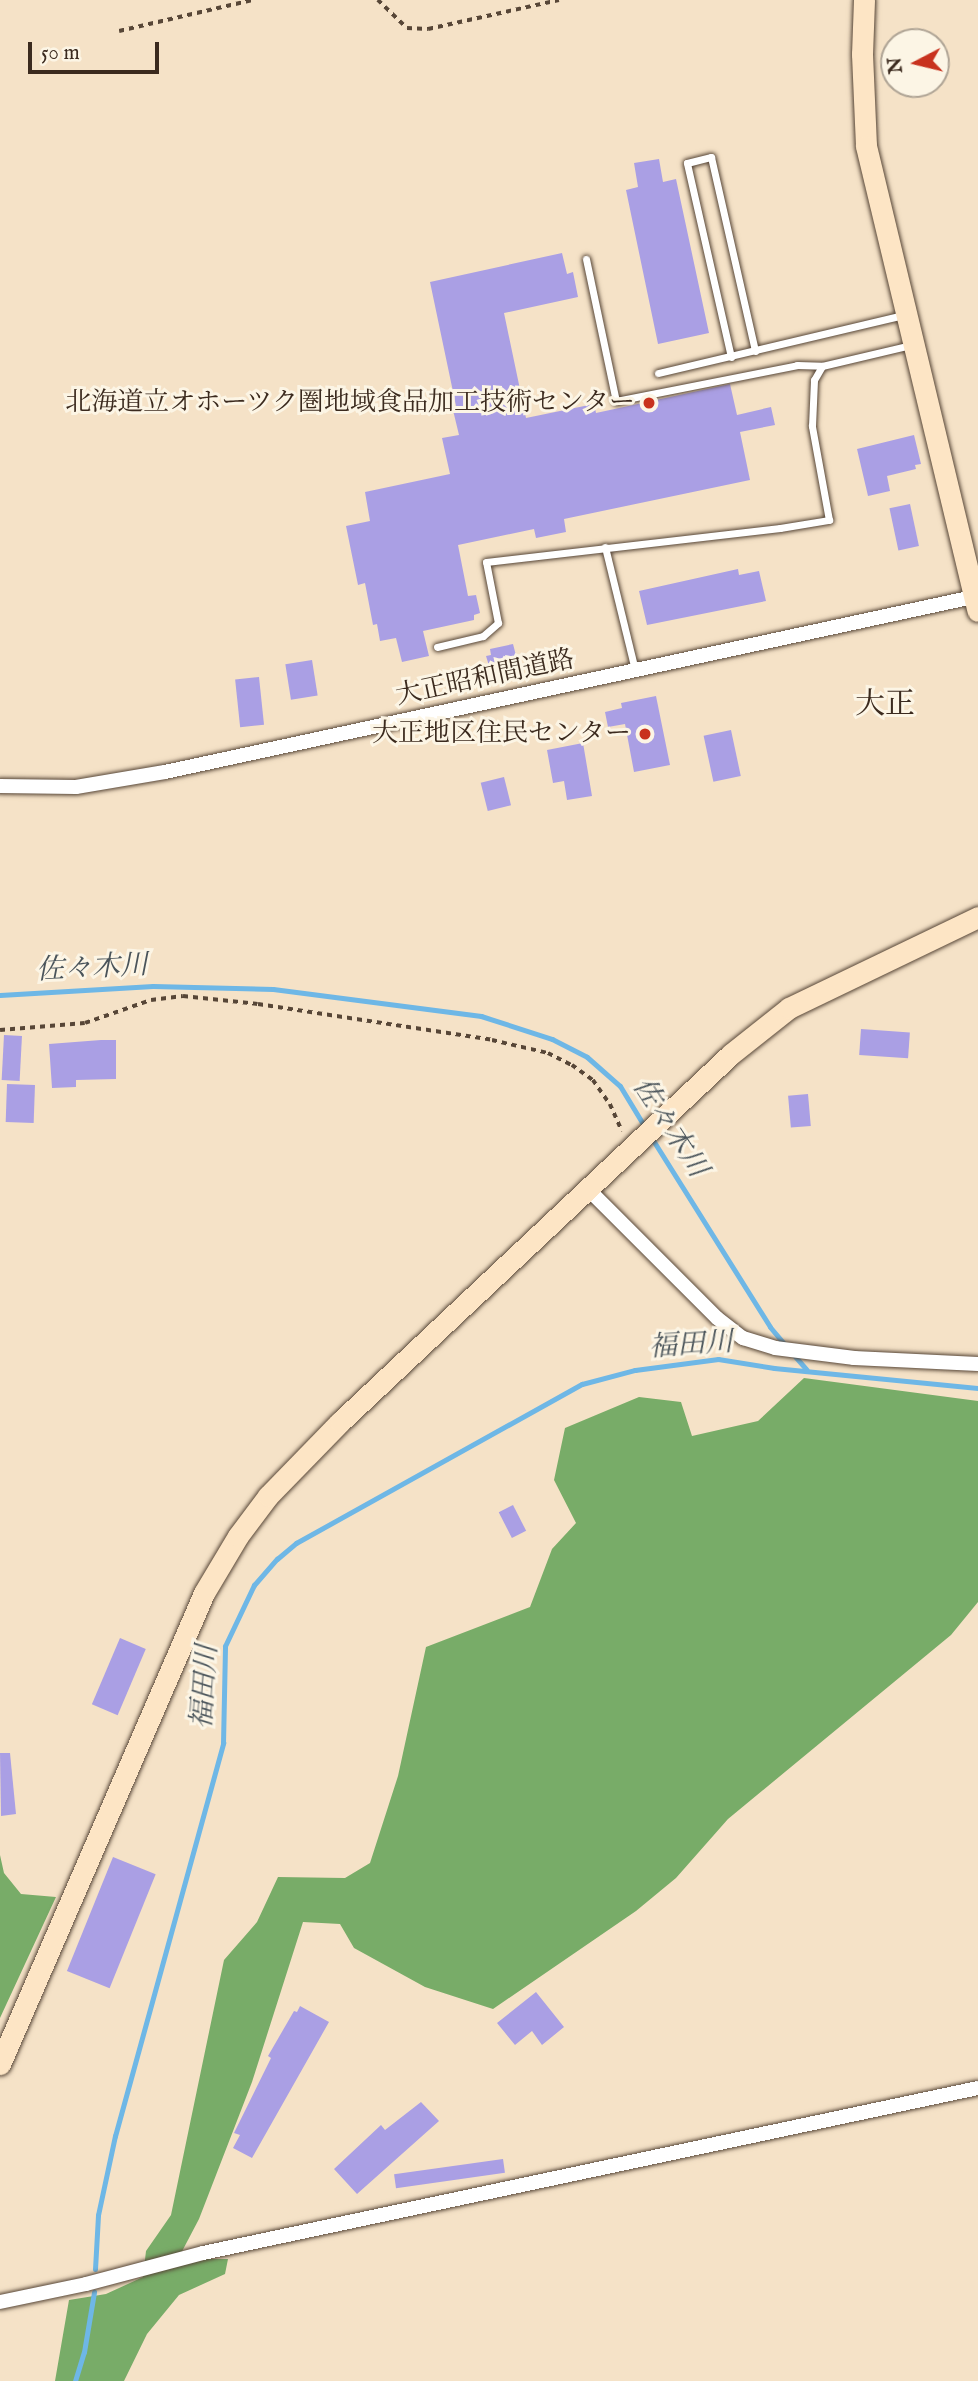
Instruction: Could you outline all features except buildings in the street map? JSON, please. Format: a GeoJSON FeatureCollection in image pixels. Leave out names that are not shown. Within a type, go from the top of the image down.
{"type":"FeatureCollection","features":[{"type":"Feature","properties":{"kind":"street"},"geometry":{"type":"LineString","coordinates":[[864,0],[862,54],[866,146],[977,602]]}},
{"type":"Feature","properties":{"kind":"street","name":"大正昭和間道路"},"geometry":{"type":"LineString","coordinates":[[0,786],[76,787],[165,772],[635,670],[977,602]]}},
{"type":"Feature","properties":{"kind":"street"},"geometry":{"type":"LineString","coordinates":[[0,2064],[204,1593],[239,1536],[268,1496],[340,1422],[731,1054],[789,1008],[978,917]]}},
{"type":"Feature","properties":{"kind":"street"},"geometry":{"type":"LineString","coordinates":[[587,1188],[718,1318],[743,1338],[775,1348],[801,1352],[978,1364]]}},
{"type":"Feature","properties":{"kind":"street"},"geometry":{"type":"LineString","coordinates":[[0,2302],[86,2284],[203,2253],[978,2088]]}},
{"type":"Feature","properties":{"kind":"lane"},"geometry":{"type":"LineString","coordinates":[[731,357],[687,163],[711,157],[755,351]]}},
{"type":"Feature","properties":{"kind":"lane"},"geometry":{"type":"LineString","coordinates":[[586,259],[616,401],[797,365],[822,366],[915,344]]}},
{"type":"Feature","properties":{"kind":"lane"},"geometry":{"type":"LineString","coordinates":[[658,373],[907,314]]}},
{"type":"Feature","properties":{"kind":"lane"},"geometry":{"type":"LineString","coordinates":[[436,647],[483,636],[498,623],[486,562],[829,520],[812,426],[814,380],[822,366]]}},
{"type":"Feature","properties":{"kind":"lane"},"geometry":{"type":"LineString","coordinates":[[605,547],[635,670]]}},
{"type":"Feature","properties":{"kind":"path"},"geometry":{"type":"LineString","coordinates":[[119,31],[252,0]]}},
{"type":"Feature","properties":{"kind":"path"},"geometry":{"type":"LineString","coordinates":[[378,0],[407,28],[428,29],[559,0]]}},
{"type":"Feature","properties":{"kind":"path"},"geometry":{"type":"LineString","coordinates":[[0,1030],[85,1023],[151,1000],[183,996],[258,1004],[492,1040],[548,1053],[593,1080],[633,1145]]}},
{"type":"Feature","properties":{"kind":"green space"},"geometry":{"type":"Polygon","coordinates":[[[804,1378],[978,1401],[978,1602],[951,1635],[728,1819],[676,1878],[636,1911],[493,2009],[425,1987],[354,1948],[340,1924],[303,1922],[252,2082],[199,2219],[178,2259],[228,2259],[225,2274],[179,2295],[147,2334],[124,2381],[55,2381],[69,2300],[106,2294],[143,2277],[146,2251],[171,2215],[224,1960],[257,1922],[278,1877],[345,1878],[370,1863],[398,1776],[426,1647],[530,1607],[552,1549],[576,1523],[554,1480],[565,1428],[639,1397],[681,1402],[692,1436],[758,1421],[804,1378]]]}},
{"type":"Feature","properties":{"kind":"green space"},"geometry":{"type":"Polygon","coordinates":[[[0,1855],[4,1873],[21,1894],[56,1897],[0,2018],[0,1855]]]}},
{"type":"Feature","properties":{"kind":"waterway","name":"佐々木川"},"geometry":{"type":"LineString","coordinates":[[0,995],[153,986],[273,989],[481,1016],[552,1039],[587,1057],[620,1086],[646,1129]]}},
{"type":"Feature","properties":{"kind":"waterway","name":"佐々木川"},"geometry":{"type":"LineString","coordinates":[[651,1137],[770,1327],[786,1346]]}},
{"type":"Feature","properties":{"kind":"waterway","name":"佐々木川"},"geometry":{"type":"LineString","coordinates":[[793,1354],[807,1370]]}},
{"type":"Feature","properties":{"kind":"waterway","name":"福田川"},"geometry":{"type":"LineString","coordinates":[[95,2269],[98,2215],[115,2136],[223,1743],[225,1646],[254,1585],[277,1559],[296,1543],[582,1384],[635,1370],[718,1359],[774,1368],[978,1388]]}},
{"type":"Feature","properties":{"kind":"waterway","name":"福田川"},"geometry":{"type":"LineString","coordinates":[[75,2381],[84,2352],[94,2292]]}},
{"type":"Feature","properties":{"kind":"place","name":"北海道立オホーツク圏地域食品加工技術センター"},"geometry":{"type":"Point","coordinates":[649,403]}},
{"type":"Feature","properties":{"kind":"place","name":"大正地区住民センター"},"geometry":{"type":"Point","coordinates":[645,734]}},
{"type":"Feature","properties":{"kind":"district","name":"大正"},"geometry":{"type":"Point","coordinates":[885,705]}}]}
